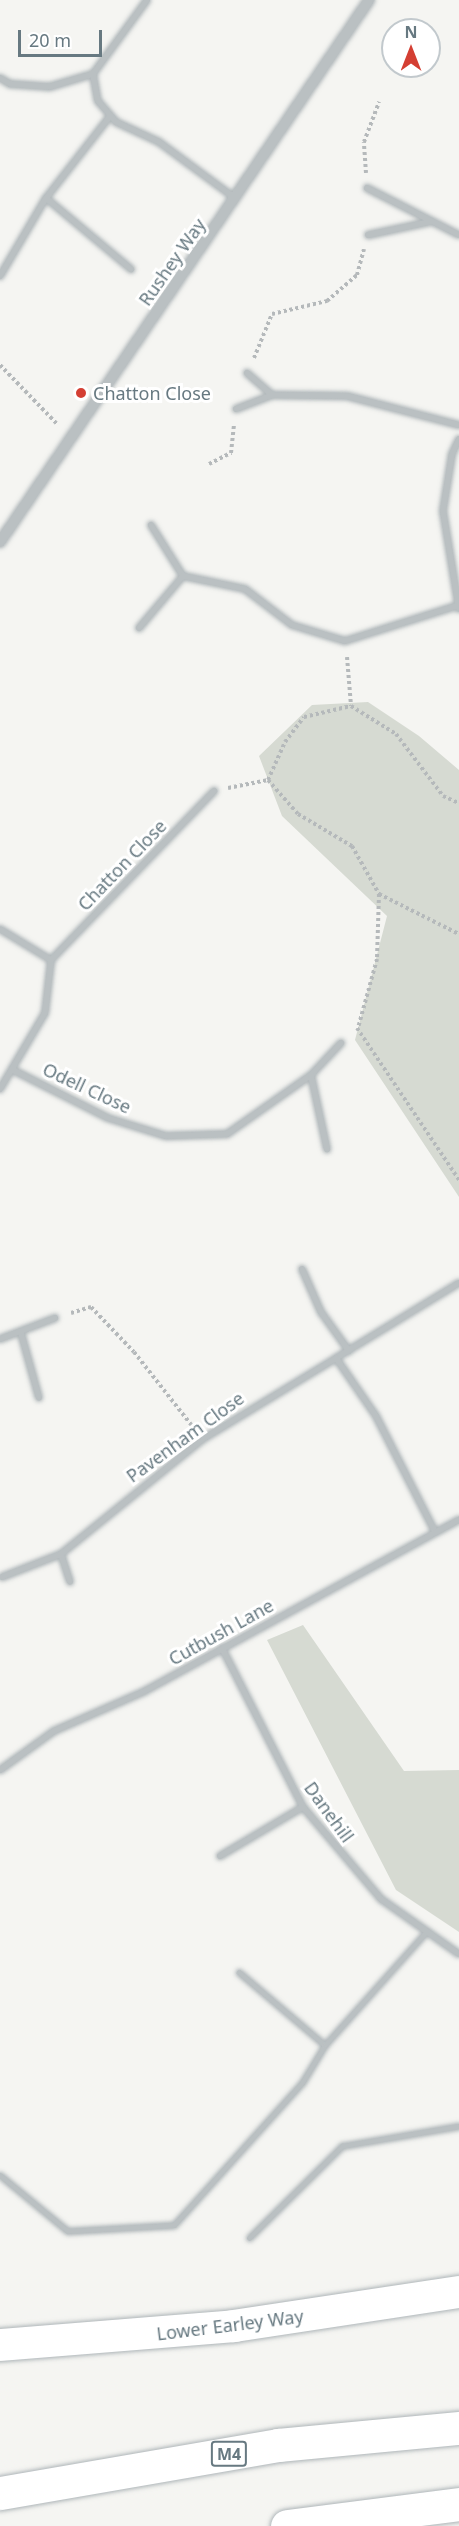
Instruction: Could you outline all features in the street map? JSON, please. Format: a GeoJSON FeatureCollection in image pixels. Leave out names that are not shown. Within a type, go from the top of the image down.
{"type":"FeatureCollection","features":[{"type":"Feature","properties":{"kind":"highway","name":"M4"},"geometry":{"type":"LineString","coordinates":[[0,2493],[278,2445],[459,2428]]}},
{"type":"Feature","properties":{"kind":"highway"},"geometry":{"type":"LineString","coordinates":[[287,2526],[459,2504]]}},
{"type":"Feature","properties":{"kind":"main road","name":"Lower Earley Way"},"geometry":{"type":"LineString","coordinates":[[0,2345],[234,2326],[459,2292]]}},
{"type":"Feature","properties":{"kind":"street"},"geometry":{"type":"LineString","coordinates":[[0,78],[10,84],[49,87],[93,74],[147,0]]}},
{"type":"Feature","properties":{"kind":"street","name":"Rushey Way"},"geometry":{"type":"LineString","coordinates":[[0,542],[369,0]]}},
{"type":"Feature","properties":{"kind":"street"},"geometry":{"type":"LineString","coordinates":[[93,74],[98,101],[110,116],[159,142],[236,198]]}},
{"type":"Feature","properties":{"kind":"street"},"geometry":{"type":"LineString","coordinates":[[0,276],[46,198],[110,116]]}},
{"type":"Feature","properties":{"kind":"street"},"geometry":{"type":"LineString","coordinates":[[367,188],[429,222],[459,235]]}},
{"type":"Feature","properties":{"kind":"street"},"geometry":{"type":"LineString","coordinates":[[46,198],[131,269]]}},
{"type":"Feature","properties":{"kind":"street"},"geometry":{"type":"LineString","coordinates":[[368,235],[429,222]]}},
{"type":"Feature","properties":{"kind":"street"},"geometry":{"type":"LineString","coordinates":[[247,374],[272,395]]}},
{"type":"Feature","properties":{"kind":"street"},"geometry":{"type":"LineString","coordinates":[[236,409],[272,395],[347,396],[459,425]]}},
{"type":"Feature","properties":{"kind":"street"},"geometry":{"type":"LineString","coordinates":[[151,525],[183,576],[245,589],[292,625],[345,641],[458,608],[443,511],[452,454],[459,439]]}},
{"type":"Feature","properties":{"kind":"street"},"geometry":{"type":"LineString","coordinates":[[139,628],[183,576]]}},
{"type":"Feature","properties":{"kind":"street","name":"Chatton Close"},"geometry":{"type":"LineString","coordinates":[[51,960],[214,791]]}},
{"type":"Feature","properties":{"kind":"street"},"geometry":{"type":"LineString","coordinates":[[0,928],[51,960],[45,1013],[0,1089]]}},
{"type":"Feature","properties":{"kind":"street","name":"Odell Close"},"geometry":{"type":"LineString","coordinates":[[13,1070],[108,1118],[166,1136],[226,1134],[311,1075],[341,1043]]}},
{"type":"Feature","properties":{"kind":"street"},"geometry":{"type":"LineString","coordinates":[[311,1075],[327,1149]]}},
{"type":"Feature","properties":{"kind":"street"},"geometry":{"type":"LineString","coordinates":[[302,1269],[321,1312],[350,1351]]}},
{"type":"Feature","properties":{"kind":"street","name":"Pavenham Close"},"geometry":{"type":"LineString","coordinates":[[1,1577],[61,1554],[202,1439],[459,1283]]}},
{"type":"Feature","properties":{"kind":"street"},"geometry":{"type":"LineString","coordinates":[[0,1339],[21,1333],[55,1318]]}},
{"type":"Feature","properties":{"kind":"street"},"geometry":{"type":"LineString","coordinates":[[21,1333],[39,1398]]}},
{"type":"Feature","properties":{"kind":"street"},"geometry":{"type":"LineString","coordinates":[[336,1358],[376,1416],[435,1532]]}},
{"type":"Feature","properties":{"kind":"street","name":"Cutbush Lane"},"geometry":{"type":"LineString","coordinates":[[0,1770],[54,1731],[145,1691],[459,1520]]}},
{"type":"Feature","properties":{"kind":"street"},"geometry":{"type":"LineString","coordinates":[[61,1554],[70,1582]]}},
{"type":"Feature","properties":{"kind":"street","name":"Danehill"},"geometry":{"type":"LineString","coordinates":[[222,1648],[303,1807],[381,1899],[459,1954]]}},
{"type":"Feature","properties":{"kind":"street"},"geometry":{"type":"LineString","coordinates":[[220,1856],[303,1807]]}},
{"type":"Feature","properties":{"kind":"lane"},"geometry":{"type":"LineString","coordinates":[[0,2175],[68,2231],[174,2225],[302,2083],[326,2045],[427,1931]]}},
{"type":"Feature","properties":{"kind":"lane"},"geometry":{"type":"LineString","coordinates":[[239,1972],[326,2045]]}},
{"type":"Feature","properties":{"kind":"lane"},"geometry":{"type":"LineString","coordinates":[[249,2238],[342,2146],[459,2126]]}},
{"type":"Feature","properties":{"kind":"path"},"geometry":{"type":"LineString","coordinates":[[367,188],[364,142],[379,102]]}},
{"type":"Feature","properties":{"kind":"path"},"geometry":{"type":"LineString","coordinates":[[247,374],[272,314],[327,301],[357,275],[368,235]]}},
{"type":"Feature","properties":{"kind":"path"},"geometry":{"type":"LineString","coordinates":[[0,365],[70,438]]}},
{"type":"Feature","properties":{"kind":"path"},"geometry":{"type":"LineString","coordinates":[[209,464],[231,453],[236,409]]}},
{"type":"Feature","properties":{"kind":"path"},"geometry":{"type":"LineString","coordinates":[[345,641],[351,706]]}},
{"type":"Feature","properties":{"kind":"path"},"geometry":{"type":"LineString","coordinates":[[268,780],[285,742],[304,717],[351,706],[396,734],[443,796],[459,803]]}},
{"type":"Feature","properties":{"kind":"path"},"geometry":{"type":"LineString","coordinates":[[214,791],[268,780]]}},
{"type":"Feature","properties":{"kind":"path"},"geometry":{"type":"LineString","coordinates":[[268,780],[298,814],[352,846],[379,894],[377,959],[358,1028],[341,1043]]}},
{"type":"Feature","properties":{"kind":"path"},"geometry":{"type":"LineString","coordinates":[[379,894],[459,934]]}},
{"type":"Feature","properties":{"kind":"path"},"geometry":{"type":"LineString","coordinates":[[358,1028],[459,1180]]}},
{"type":"Feature","properties":{"kind":"path"},"geometry":{"type":"LineString","coordinates":[[55,1318],[91,1307],[134,1352],[202,1439]]}},
{"type":"Feature","properties":{"kind":"shaded area"},"geometry":{"type":"Polygon","coordinates":[[[368,702],[419,736],[459,770],[459,1197],[355,1040],[387,916],[282,816],[259,756],[312,705],[368,702]]]}},
{"type":"Feature","properties":{"kind":"shaded area"},"geometry":{"type":"Polygon","coordinates":[[[303,1625],[404,1771],[459,1770],[459,1932],[396,1890],[267,1640],[303,1625]]]}},
{"type":"Feature","properties":{"kind":"place","name":"Chatton Close"},"geometry":{"type":"Point","coordinates":[81,393]}}]}
